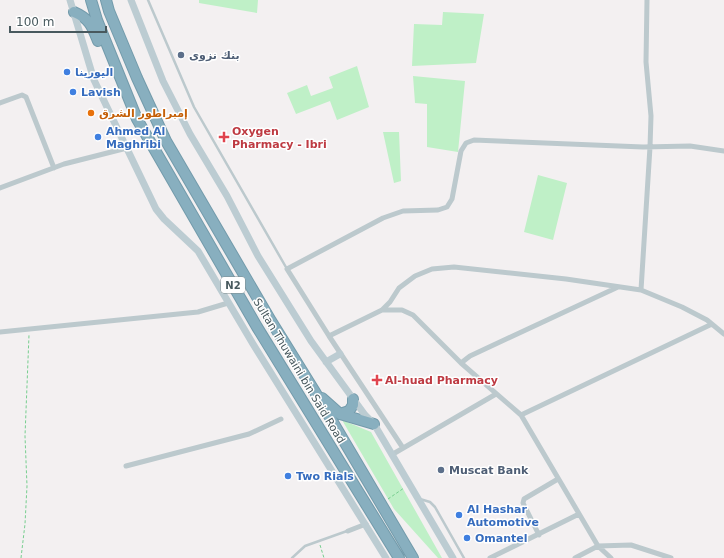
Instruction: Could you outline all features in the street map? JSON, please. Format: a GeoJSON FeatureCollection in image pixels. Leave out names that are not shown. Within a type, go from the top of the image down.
{"type":"FeatureCollection","features":[{"type":"Feature","properties":{"kind":"highway","name":"Sultan Thuwaini bin Said Road"},"geometry":{"type":"LineString","coordinates":[[91,0],[97,20],[136,119],[257,327],[399,558]]}},
{"type":"Feature","properties":{"kind":"highway","name":"Sultan Thuwaini bin Said Road"},"geometry":{"type":"LineString","coordinates":[[106,0],[137,78],[166,141],[270,321],[315,392],[414,558]]}},
{"type":"Feature","properties":{"kind":"highway"},"geometry":{"type":"LineString","coordinates":[[74,12],[83,16],[93,28],[114,77],[136,119]]}},
{"type":"Feature","properties":{"kind":"highway"},"geometry":{"type":"LineString","coordinates":[[315,392],[340,414],[374,424]]}},
{"type":"Feature","properties":{"kind":"highway"},"geometry":{"type":"LineString","coordinates":[[340,414],[349,412],[353,405],[354,399]]}},
{"type":"Feature","properties":{"kind":"street"},"geometry":{"type":"LineString","coordinates":[[70,0],[94,80],[156,209],[164,219],[198,251],[228,303],[386,558]]}},
{"type":"Feature","properties":{"kind":"street"},"geometry":{"type":"LineString","coordinates":[[131,0],[163,81],[190,134],[227,196],[258,256],[311,341],[374,424],[393,454],[452,558]]}},
{"type":"Feature","properties":{"kind":"street"},"geometry":{"type":"LineString","coordinates":[[641,290],[651,116],[646,62],[647,0]]}},
{"type":"Feature","properties":{"kind":"street"},"geometry":{"type":"LineString","coordinates":[[0,103],[22,95],[26,97],[54,168]]}},
{"type":"Feature","properties":{"kind":"street"},"geometry":{"type":"LineString","coordinates":[[403,448],[340,354],[287,269],[383,218],[403,211],[438,210],[447,206],[452,199],[461,151],[466,143],[474,140],[650,147],[690,146],[724,151]]}},
{"type":"Feature","properties":{"kind":"street"},"geometry":{"type":"LineString","coordinates":[[0,188],[54,168],[127,148]]}},
{"type":"Feature","properties":{"kind":"street"},"geometry":{"type":"LineString","coordinates":[[382,310],[402,284],[414,276],[432,269],[454,267],[641,290],[682,307],[712,324],[724,334]]}},
{"type":"Feature","properties":{"kind":"street"},"geometry":{"type":"LineString","coordinates":[[461,363],[470,356],[619,287]]}},
{"type":"Feature","properties":{"kind":"street"},"geometry":{"type":"LineString","coordinates":[[0,332],[198,312],[228,303]]}},
{"type":"Feature","properties":{"kind":"street"},"geometry":{"type":"LineString","coordinates":[[329,336],[382,310],[402,310],[413,315],[461,363],[521,415],[598,546],[611,558]]}},
{"type":"Feature","properties":{"kind":"street"},"geometry":{"type":"LineString","coordinates":[[521,415],[712,324]]}},
{"type":"Feature","properties":{"kind":"street"},"geometry":{"type":"LineString","coordinates":[[326,362],[340,354]]}},
{"type":"Feature","properties":{"kind":"street"},"geometry":{"type":"LineString","coordinates":[[393,454],[496,394]]}},
{"type":"Feature","properties":{"kind":"street"},"geometry":{"type":"LineString","coordinates":[[126,466],[249,434],[281,419]]}},
{"type":"Feature","properties":{"kind":"street"},"geometry":{"type":"LineString","coordinates":[[539,535],[523,504],[523,501],[558,479]]}},
{"type":"Feature","properties":{"kind":"street"},"geometry":{"type":"LineString","coordinates":[[490,558],[579,514]]}},
{"type":"Feature","properties":{"kind":"street"},"geometry":{"type":"LineString","coordinates":[[348,531],[366,524]]}},
{"type":"Feature","properties":{"kind":"street"},"geometry":{"type":"LineString","coordinates":[[575,558],[598,546],[631,545],[670,558]]}},
{"type":"Feature","properties":{"kind":"lane"},"geometry":{"type":"LineString","coordinates":[[148,0],[194,107],[287,269]]}},
{"type":"Feature","properties":{"kind":"lane"},"geometry":{"type":"LineString","coordinates":[[418,499],[424,499],[435,507],[464,558]]}},
{"type":"Feature","properties":{"kind":"lane"},"geometry":{"type":"LineString","coordinates":[[292,558],[305,546],[348,531]]}},
{"type":"Feature","properties":{"kind":"path"},"geometry":{"type":"LineString","coordinates":[[21,558],[27,486],[25,436],[29,330]]}},
{"type":"Feature","properties":{"kind":"path"},"geometry":{"type":"LineString","coordinates":[[381,504],[410,485]]}},
{"type":"Feature","properties":{"kind":"path"},"geometry":{"type":"LineString","coordinates":[[318,541],[324,558]]}},
{"type":"Feature","properties":{"kind":"green space"},"geometry":{"type":"Polygon","coordinates":[[[199,0],[258,0],[257,13],[199,3],[199,0]]]}},
{"type":"Feature","properties":{"kind":"green space"},"geometry":{"type":"Polygon","coordinates":[[[443,12],[484,14],[476,63],[412,66],[414,24],[442,25],[443,12]]]}},
{"type":"Feature","properties":{"kind":"green space"},"geometry":{"type":"Polygon","coordinates":[[[357,66],[369,107],[337,120],[330,101],[296,114],[287,93],[307,85],[311,96],[333,88],[329,77],[357,66]]]}},
{"type":"Feature","properties":{"kind":"green space"},"geometry":{"type":"Polygon","coordinates":[[[413,76],[465,81],[458,152],[427,147],[427,104],[415,103],[413,76]]]}},
{"type":"Feature","properties":{"kind":"green space"},"geometry":{"type":"Polygon","coordinates":[[[383,132],[399,132],[401,181],[394,183],[383,132]]]}},
{"type":"Feature","properties":{"kind":"green space"},"geometry":{"type":"Polygon","coordinates":[[[538,175],[567,183],[553,240],[524,232],[538,175]]]}},
{"type":"Feature","properties":{"kind":"green space"},"geometry":{"type":"Polygon","coordinates":[[[342,420],[371,432],[442,558],[438,558],[394,509],[342,420]]]}},
{"type":"Feature","properties":{"kind":"place","name":"بنك نزوى"},"geometry":{"type":"Point","coordinates":[181,55]}},
{"type":"Feature","properties":{"kind":"place","name":"اليورينا"},"geometry":{"type":"Point","coordinates":[67,72]}},
{"type":"Feature","properties":{"kind":"place","name":"Lavish"},"geometry":{"type":"Point","coordinates":[73,92]}},
{"type":"Feature","properties":{"kind":"place","name":"إمبراطور الشرق"},"geometry":{"type":"Point","coordinates":[91,113]}},
{"type":"Feature","properties":{"kind":"place","name":"Ahmed Al Maghribi"},"geometry":{"type":"Point","coordinates":[98,137]}},
{"type":"Feature","properties":{"kind":"place","name":"Oxygen Pharmacy - Ibri"},"geometry":{"type":"Point","coordinates":[224,137]}},
{"type":"Feature","properties":{"kind":"place","name":"Al-huad Pharmacy"},"geometry":{"type":"Point","coordinates":[377,380]}},
{"type":"Feature","properties":{"kind":"place","name":"Muscat Bank"},"geometry":{"type":"Point","coordinates":[441,470]}},
{"type":"Feature","properties":{"kind":"place","name":"Two Rials"},"geometry":{"type":"Point","coordinates":[288,476]}},
{"type":"Feature","properties":{"kind":"place","name":"Al Hashar Automotive"},"geometry":{"type":"Point","coordinates":[459,515]}},
{"type":"Feature","properties":{"kind":"place","name":"Omantel"},"geometry":{"type":"Point","coordinates":[467,538]}}]}
